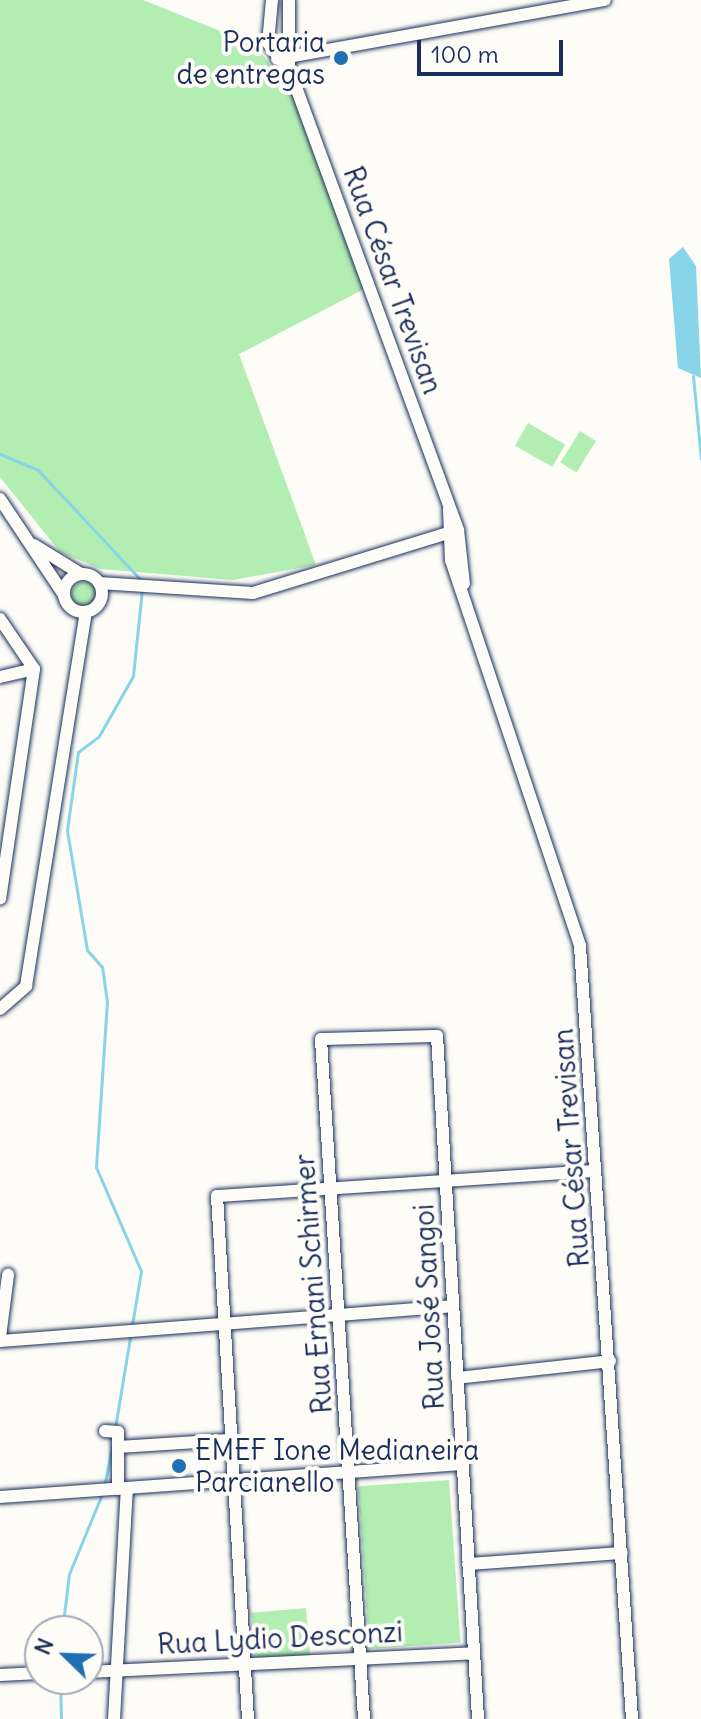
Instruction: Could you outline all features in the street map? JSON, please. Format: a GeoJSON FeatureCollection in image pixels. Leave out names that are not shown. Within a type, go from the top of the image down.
{"type":"FeatureCollection","features":[{"type":"Feature","properties":{"kind":"street"},"geometry":{"type":"LineString","coordinates":[[272,0],[268,43],[284,61]]}},
{"type":"Feature","properties":{"kind":"street"},"geometry":{"type":"LineString","coordinates":[[284,61],[289,0]]}},
{"type":"Feature","properties":{"kind":"street"},"geometry":{"type":"LineString","coordinates":[[284,61],[605,0]]}},
{"type":"Feature","properties":{"kind":"street","name":"Rua César Trevisan"},"geometry":{"type":"LineString","coordinates":[[284,61],[449,509],[464,591],[576,922],[610,1361],[632,1719]]}},
{"type":"Feature","properties":{"kind":"street"},"geometry":{"type":"LineString","coordinates":[[0,499],[71,608],[76,642]]}},
{"type":"Feature","properties":{"kind":"street"},"geometry":{"type":"LineString","coordinates":[[31,544],[99,583],[132,590],[285,588],[453,531]]}},
{"type":"Feature","properties":{"kind":"street"},"geometry":{"type":"LineString","coordinates":[[64,595],[69,581],[81,574]]}},
{"type":"Feature","properties":{"kind":"street"},"geometry":{"type":"LineString","coordinates":[[99,583],[99,604]]}},
{"type":"Feature","properties":{"kind":"street"},"geometry":{"type":"LineString","coordinates":[[0,1009],[26,986],[76,642],[86,612],[132,590]]}},
{"type":"Feature","properties":{"kind":"street"},"geometry":{"type":"LineString","coordinates":[[71,608],[86,612]]}},
{"type":"Feature","properties":{"kind":"street"},"geometry":{"type":"LineString","coordinates":[[0,619],[34,669],[0,898]]}},
{"type":"Feature","properties":{"kind":"street"},"geometry":{"type":"LineString","coordinates":[[0,677],[34,669]]}},
{"type":"Feature","properties":{"kind":"street","name":"Rua Ernani Schirmer"},"geometry":{"type":"LineString","coordinates":[[364,1719],[321,1039],[437,1036]]}},
{"type":"Feature","properties":{"kind":"street","name":"Rua José Sangoi"},"geometry":{"type":"LineString","coordinates":[[437,1036],[478,1719]]}},
{"type":"Feature","properties":{"kind":"street"},"geometry":{"type":"LineString","coordinates":[[248,1719],[222,1327],[217,1196],[331,1185],[595,1171]]}},
{"type":"Feature","properties":{"kind":"street"},"geometry":{"type":"LineString","coordinates":[[8,1275],[0,1339],[222,1327],[453,1306]]}},
{"type":"Feature","properties":{"kind":"street"},"geometry":{"type":"LineString","coordinates":[[457,1378],[610,1361]]}},
{"type":"Feature","properties":{"kind":"street"},"geometry":{"type":"LineString","coordinates":[[105,1431],[118,1432],[122,1489],[114,1719]]}},
{"type":"Feature","properties":{"kind":"street"},"geometry":{"type":"LineString","coordinates":[[118,1447],[229,1440]]}},
{"type":"Feature","properties":{"kind":"street"},"geometry":{"type":"LineString","coordinates":[[0,1497],[349,1476],[462,1464]]}},
{"type":"Feature","properties":{"kind":"street"},"geometry":{"type":"LineString","coordinates":[[468,1564],[622,1553]]}},
{"type":"Feature","properties":{"kind":"street","name":"Rua Lydio Desconzi"},"geometry":{"type":"LineString","coordinates":[[104,1671],[474,1653]]}},
{"type":"Feature","properties":{"kind":"street"},"geometry":{"type":"LineString","coordinates":[[0,1675],[24,1674]]}},
{"type":"Feature","properties":{"kind":"green space"},"geometry":{"type":"Polygon","coordinates":[[[0,0],[143,0],[255,45],[292,93],[364,289],[239,354],[316,565],[233,580],[101,569],[60,552],[0,477],[0,0]]]}},
{"type":"Feature","properties":{"kind":"green space"},"geometry":{"type":"Polygon","coordinates":[[[528,423],[565,444],[552,467],[515,446],[528,423]]]}},
{"type":"Feature","properties":{"kind":"green space"},"geometry":{"type":"Polygon","coordinates":[[[580,431],[596,441],[577,472],[560,462],[580,431]]]}},
{"type":"Feature","properties":{"kind":"green space"},"geometry":{"type":"Polygon","coordinates":[[[84,582],[93,585],[96,594],[93,603],[84,606],[75,603],[72,594],[75,585],[84,582]]]}},
{"type":"Feature","properties":{"kind":"green space"},"geometry":{"type":"Polygon","coordinates":[[[449,1480],[460,1643],[370,1649],[358,1486],[449,1480]]]}},
{"type":"Feature","properties":{"kind":"green space"},"geometry":{"type":"Polygon","coordinates":[[[306,1608],[310,1657],[255,1662],[251,1613],[306,1608]]]}},
{"type":"Feature","properties":{"kind":"water"},"geometry":{"type":"Polygon","coordinates":[[[683,247],[696,266],[701,378],[678,368],[669,259],[683,247]]]}},
{"type":"Feature","properties":{"kind":"waterway"},"geometry":{"type":"LineString","coordinates":[[693,376],[701,459]]}},
{"type":"Feature","properties":{"kind":"waterway"},"geometry":{"type":"LineString","coordinates":[[0,454],[38,470],[142,581]]}},
{"type":"Feature","properties":{"kind":"waterway"},"geometry":{"type":"LineString","coordinates":[[132,1325],[141,1271],[96,1167],[107,1002],[102,967],[87,950],[67,830],[78,752],[99,736],[133,676],[142,589]]}},
{"type":"Feature","properties":{"kind":"waterway"},"geometry":{"type":"LineString","coordinates":[[115,1428],[130,1337]]}},
{"type":"Feature","properties":{"kind":"waterway"},"geometry":{"type":"LineString","coordinates":[[104,1487],[112,1447]]}},
{"type":"Feature","properties":{"kind":"waterway"},"geometry":{"type":"LineString","coordinates":[[64,1615],[69,1574],[102,1494]]}},
{"type":"Feature","properties":{"kind":"waterway"},"geometry":{"type":"LineString","coordinates":[[60,1695],[61,1719]]}},
{"type":"Feature","properties":{"kind":"place","name":"Portaria de entregas"},"geometry":{"type":"Point","coordinates":[341,58]}},
{"type":"Feature","properties":{"kind":"place","name":"EMEF Ione Medianeira Parcianello"},"geometry":{"type":"Point","coordinates":[179,1466]}}]}
